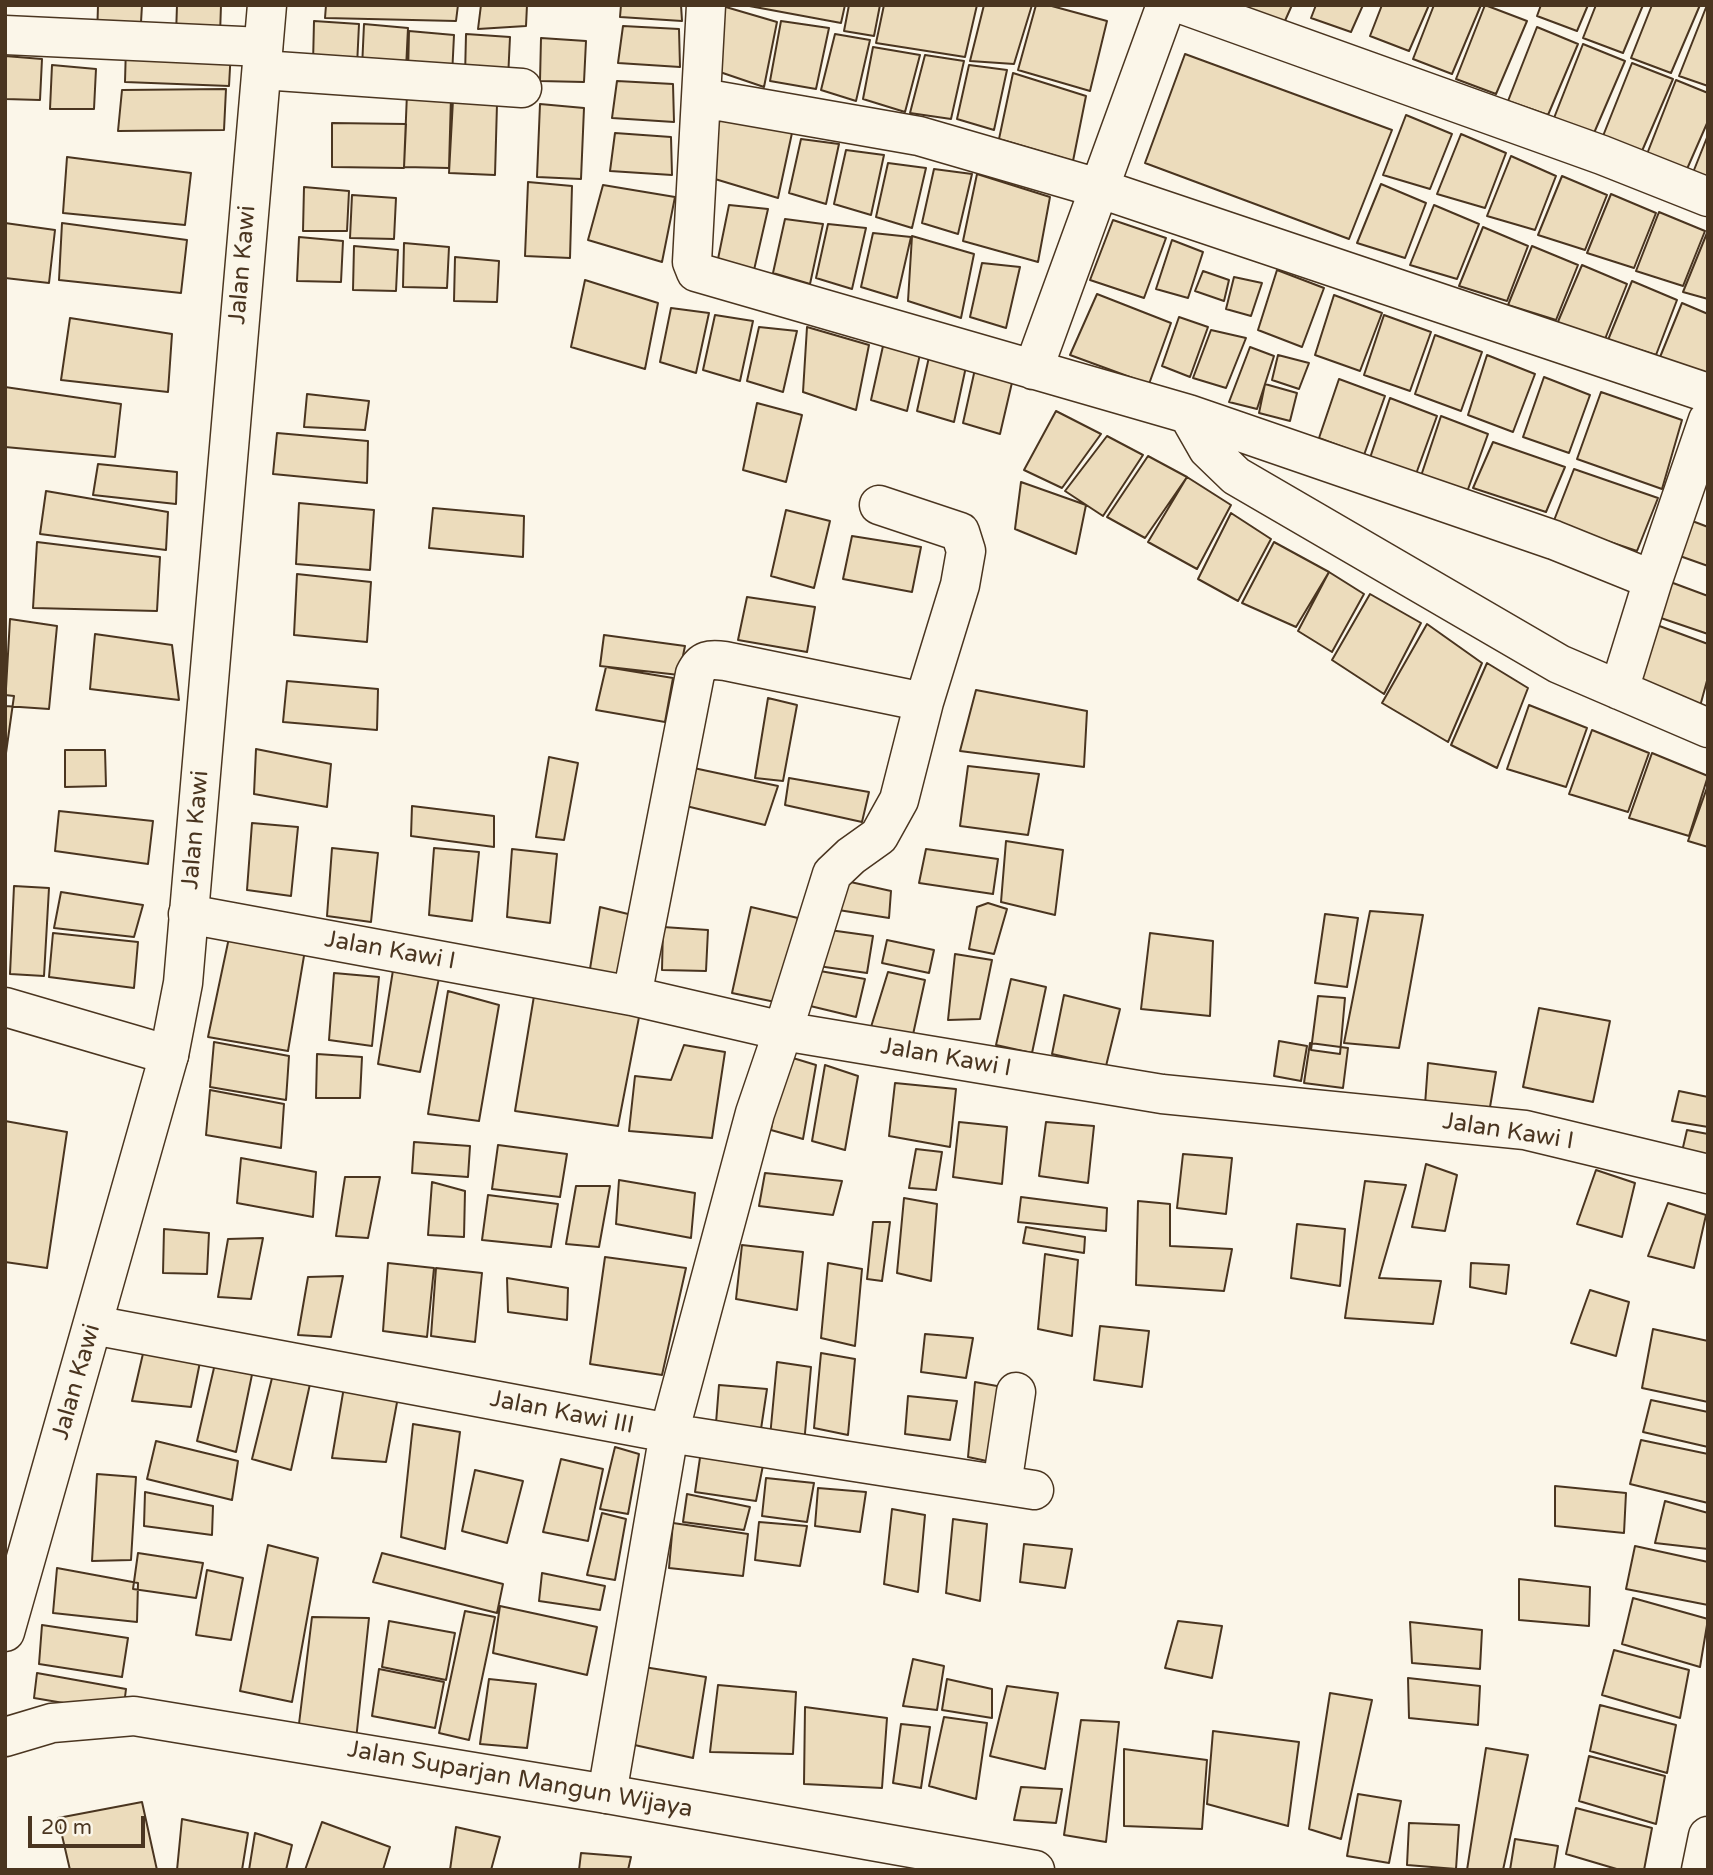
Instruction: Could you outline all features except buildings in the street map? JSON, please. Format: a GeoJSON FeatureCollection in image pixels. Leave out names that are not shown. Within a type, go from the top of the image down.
{"type":"FeatureCollection","features":[{"type":"Feature","properties":{"kind":"main road","name":"Jalan Kawi"},"geometry":{"type":"LineString","coordinates":[[5,1632],[15,1606],[169,1055],[183,983],[267,5]]}},
{"type":"Feature","properties":{"kind":"main road"},"geometry":{"type":"LineString","coordinates":[[706,5],[692,262],[696,272],[1188,414],[1554,540],[1653,580]]}},
{"type":"Feature","properties":{"kind":"main road"},"geometry":{"type":"LineString","coordinates":[[1033,369],[1166,5]]}},
{"type":"Feature","properties":{"kind":"main road"},"geometry":{"type":"LineString","coordinates":[[1184,5],[1602,155],[1708,197]]}},
{"type":"Feature","properties":{"kind":"main road"},"geometry":{"type":"LineString","coordinates":[[5,35],[263,59],[522,89]]}},
{"type":"Feature","properties":{"kind":"main road"},"geometry":{"type":"LineString","coordinates":[[702,98],[919,136],[1098,188],[1708,394]]}},
{"type":"Feature","properties":{"kind":"main road"},"geometry":{"type":"LineString","coordinates":[[1188,414],[1208,449],[1236,477],[1559,664],[1708,728]]}},
{"type":"Feature","properties":{"kind":"main road"},"geometry":{"type":"LineString","coordinates":[[1619,690],[1653,580],[1708,420]]}},
{"type":"Feature","properties":{"kind":"main road"},"geometry":{"type":"LineString","coordinates":[[607,1794],[669,1433],[755,1113],[832,874],[879,836],[899,800],[924,702],[960,585],[966,551],[960,532],[879,505]]}},
{"type":"Feature","properties":{"kind":"main road"},"geometry":{"type":"LineString","coordinates":[[632,996],[695,674],[703,662],[709,659],[725,661],[924,702]]}},
{"type":"Feature","properties":{"kind":"main road","name":"Jalan Kawi I"},"geometry":{"type":"LineString","coordinates":[[188,915],[632,996],[783,1031],[1162,1094],[1525,1130],[1708,1174]]}},
{"type":"Feature","properties":{"kind":"main road"},"geometry":{"type":"LineString","coordinates":[[5,1007],[169,1055]]}},
{"type":"Feature","properties":{"kind":"main road","name":"Jalan Kawi III"},"geometry":{"type":"LineString","coordinates":[[93,1325],[669,1433],[1018,1487],[1016,1392]]}},
{"type":"Feature","properties":{"kind":"main road","name":"Jalan Suparjan Mangun Wijaya"},"geometry":{"type":"LineString","coordinates":[[5,1737],[52,1723],[134,1716],[607,1794],[1035,1870]]}},
{"type":"Feature","properties":{"kind":"main road"},"geometry":{"type":"LineString","coordinates":[[1700,1870],[1708,1836]]}}]}
